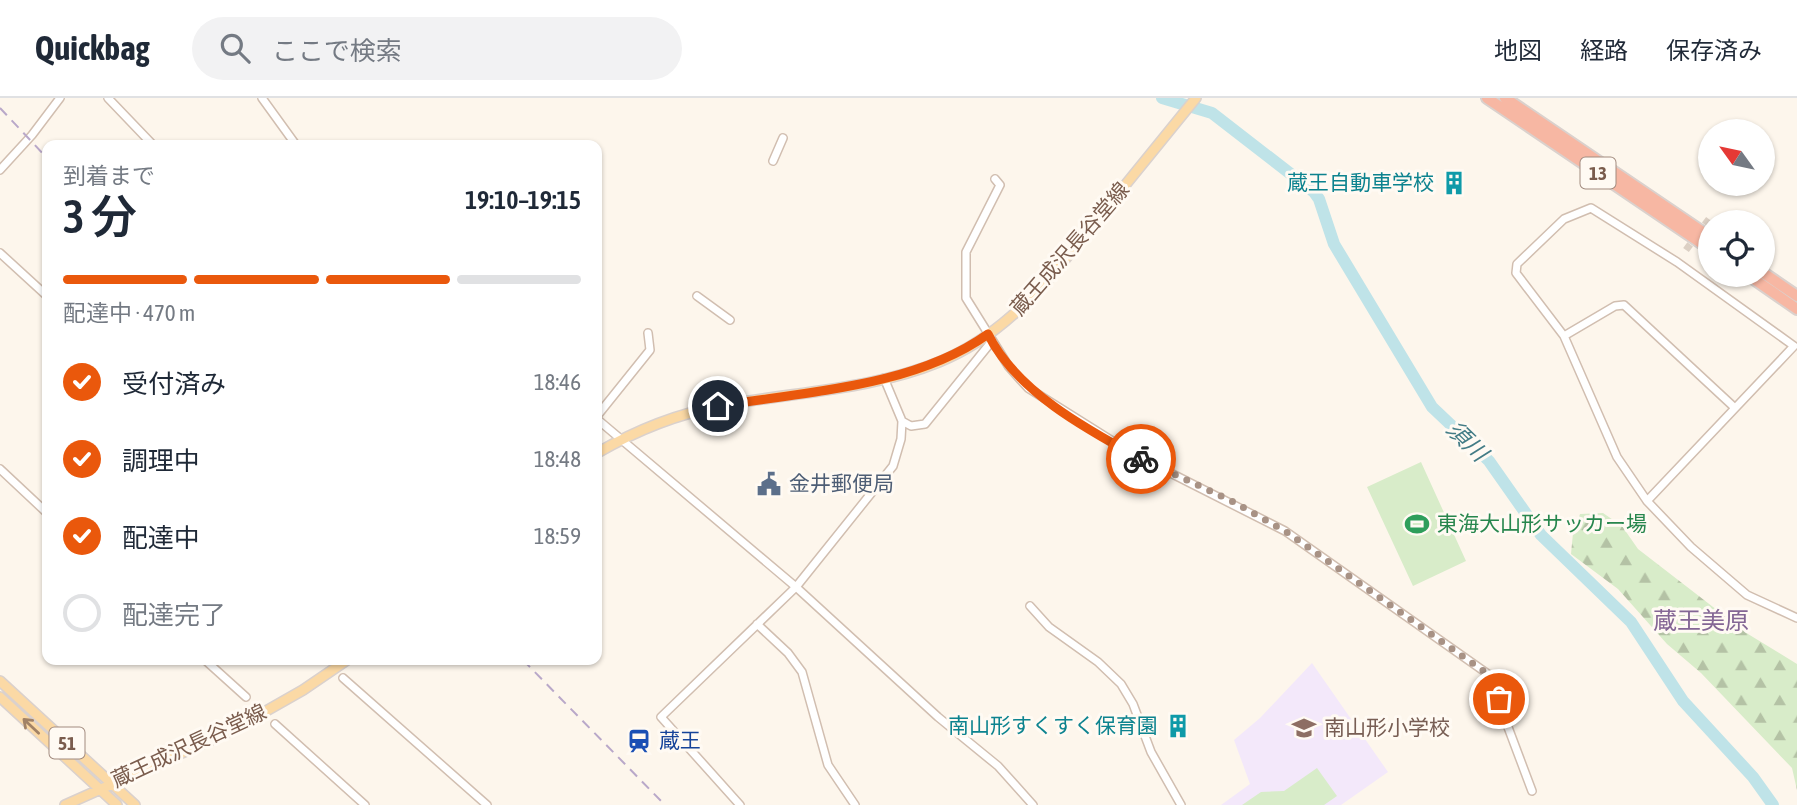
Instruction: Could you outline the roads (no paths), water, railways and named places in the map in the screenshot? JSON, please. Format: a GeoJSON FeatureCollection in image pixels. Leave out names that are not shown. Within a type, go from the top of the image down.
{"type":"FeatureCollection","features":[{"type":"Feature","properties":{"kind":"highway","name":"13"},"geometry":{"type":"LineString","coordinates":[[1487,98],[1698,241]]}},
{"type":"Feature","properties":{"kind":"highway","name":"13"},"geometry":{"type":"LineString","coordinates":[[1505,98],[1698,229]]}},
{"type":"Feature","properties":{"kind":"highway"},"geometry":{"type":"LineString","coordinates":[[1775,281],[1797,296]]}},
{"type":"Feature","properties":{"kind":"highway"},"geometry":{"type":"LineString","coordinates":[[1765,287],[1797,309]]}},
{"type":"Feature","properties":{"kind":"main road","name":"蔵王成沢長谷堂線"},"geometry":{"type":"LineString","coordinates":[[602,450],[664,421],[718,406],[884,379],[938,362],[990,337],[1041,290],[1196,98]]}},
{"type":"Feature","properties":{"kind":"main road","name":"蔵王成沢長谷堂線"},"geometry":{"type":"LineString","coordinates":[[65,805],[229,732],[303,690],[340,665]]}},
{"type":"Feature","properties":{"kind":"main road","name":"51"},"geometry":{"type":"LineString","coordinates":[[0,681],[135,805]]}},
{"type":"Feature","properties":{"kind":"main road","name":"51"},"geometry":{"type":"LineString","coordinates":[[0,697],[117,805]]}},
{"type":"Feature","properties":{"kind":"street"},"geometry":{"type":"LineString","coordinates":[[0,170],[33,135],[60,98]]}},
{"type":"Feature","properties":{"kind":"street"},"geometry":{"type":"LineString","coordinates":[[108,98],[148,140]]}},
{"type":"Feature","properties":{"kind":"street"},"geometry":{"type":"LineString","coordinates":[[262,98],[292,140]]}},
{"type":"Feature","properties":{"kind":"street"},"geometry":{"type":"LineString","coordinates":[[773,161],[783,138]]}},
{"type":"Feature","properties":{"kind":"street"},"geometry":{"type":"LineString","coordinates":[[995,179],[1000,185],[975,232],[965,261],[966,298],[1009,367],[1028,388],[1133,454],[1230,500],[1285,531],[1488,674],[1532,791]]}},
{"type":"Feature","properties":{"kind":"street"},"geometry":{"type":"LineString","coordinates":[[1647,501],[1794,346],[1678,262],[1591,208],[1564,219],[1517,264],[1516,273],[1564,336],[1617,457],[1647,501],[1691,547],[1747,595],[1797,618]]}},
{"type":"Feature","properties":{"kind":"street"},"geometry":{"type":"LineString","coordinates":[[0,253],[42,291]]}},
{"type":"Feature","properties":{"kind":"street"},"geometry":{"type":"LineString","coordinates":[[697,296],[730,320]]}},
{"type":"Feature","properties":{"kind":"street"},"geometry":{"type":"LineString","coordinates":[[1564,336],[1615,306],[1624,304],[1735,408]]}},
{"type":"Feature","properties":{"kind":"street"},"geometry":{"type":"LineString","coordinates":[[602,411],[650,349],[648,334]]}},
{"type":"Feature","properties":{"kind":"street"},"geometry":{"type":"LineString","coordinates":[[902,421],[911,426],[925,424],[990,337]]}},
{"type":"Feature","properties":{"kind":"street"},"geometry":{"type":"LineString","coordinates":[[740,805],[661,717],[796,586],[893,466],[901,439],[902,421],[884,379]]}},
{"type":"Feature","properties":{"kind":"street"},"geometry":{"type":"LineString","coordinates":[[602,422],[620,440],[796,586],[905,688],[998,766],[1033,805]]}},
{"type":"Feature","properties":{"kind":"street"},"geometry":{"type":"LineString","coordinates":[[0,469],[42,508]]}},
{"type":"Feature","properties":{"kind":"street"},"geometry":{"type":"LineString","coordinates":[[1030,606],[1049,627],[1098,662],[1121,684],[1133,704],[1151,752],[1181,805]]}},
{"type":"Feature","properties":{"kind":"street"},"geometry":{"type":"LineString","coordinates":[[757,624],[788,653],[802,672],[828,765],[855,805]]}},
{"type":"Feature","properties":{"kind":"street"},"geometry":{"type":"LineString","coordinates":[[211,665],[246,697]]}},
{"type":"Feature","properties":{"kind":"street"},"geometry":{"type":"LineString","coordinates":[[343,678],[487,805]]}},
{"type":"Feature","properties":{"kind":"street"},"geometry":{"type":"LineString","coordinates":[[275,724],[365,805]]}},
{"type":"Feature","properties":{"kind":"waterway","name":"須川"},"geometry":{"type":"LineString","coordinates":[[1162,98],[1212,113],[1314,192],[1319,199],[1334,244],[1432,407],[1489,461],[1541,535],[1631,622],[1683,701],[1753,777],[1773,805]]}},
{"type":"Feature","properties":{"kind":"tunnel"},"geometry":{"type":"LineString","coordinates":[[1686,250],[1698,234]]}},
{"type":"Feature","properties":{"kind":"railway"},"geometry":{"type":"LineString","coordinates":[[0,108],[42,153]]}},
{"type":"Feature","properties":{"kind":"railway"},"geometry":{"type":"LineString","coordinates":[[528,665],[665,805]]}},
{"type":"Feature","properties":{"kind":"place","name":"蔵王自動車学校"},"geometry":{"type":"Point","coordinates":[1454,183]}},
{"type":"Feature","properties":{"kind":"place","name":"金井郵便局"},"geometry":{"type":"Point","coordinates":[769,484]}},
{"type":"Feature","properties":{"kind":"place","name":"東海大山形サッカー場"},"geometry":{"type":"Point","coordinates":[1417,524]}},
{"type":"Feature","properties":{"kind":"place","name":"南山形すくすく保育園"},"geometry":{"type":"Point","coordinates":[1178,726]}},
{"type":"Feature","properties":{"kind":"place","name":"南山形小学校"},"geometry":{"type":"Point","coordinates":[1304,728]}},
{"type":"Feature","properties":{"kind":"place","name":"蔵王"},"geometry":{"type":"Point","coordinates":[639,741]}},
{"type":"Feature","properties":{"kind":"district","name":"蔵王美原"},"geometry":{"type":"Point","coordinates":[1701,621]}}]}
